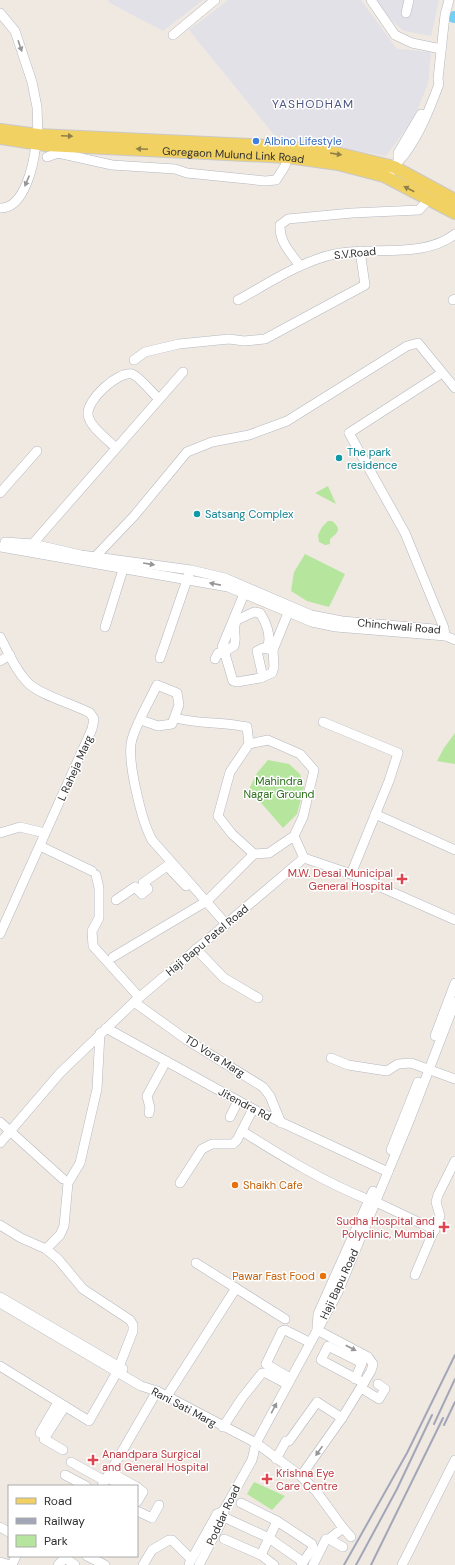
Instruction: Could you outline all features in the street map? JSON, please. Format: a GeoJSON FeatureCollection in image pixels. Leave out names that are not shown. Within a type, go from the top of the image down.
{"type":"FeatureCollection","features":[{"type":"Feature","properties":{"kind":"main road","name":"Goregaon Mulund Link Road"},"geometry":{"type":"LineString","coordinates":[[0,130],[37,139]]}},
{"type":"Feature","properties":{"kind":"main road","name":"Goregaon Mulund Link Road"},"geometry":{"type":"LineString","coordinates":[[0,138],[262,151],[292,148],[340,154],[393,168],[455,200]]}},
{"type":"Feature","properties":{"kind":"main road","name":"Goregaon Mulund Link Road"},"geometry":{"type":"LineString","coordinates":[[262,151],[288,157],[338,164],[393,168],[429,199],[455,213]]}},
{"type":"Feature","properties":{"kind":"street"},"geometry":{"type":"LineString","coordinates":[[173,35],[215,0]]}},
{"type":"Feature","properties":{"kind":"street"},"geometry":{"type":"LineString","coordinates":[[371,0],[395,35],[412,43],[441,49]]}},
{"type":"Feature","properties":{"kind":"street"},"geometry":{"type":"LineString","coordinates":[[406,13],[409,0]]}},
{"type":"Feature","properties":{"kind":"street"},"geometry":{"type":"LineString","coordinates":[[393,168],[398,153],[403,150],[430,100],[434,82],[438,79],[445,14],[449,0]]}},
{"type":"Feature","properties":{"kind":"street"},"geometry":{"type":"LineString","coordinates":[[0,13],[15,31],[32,82],[37,107],[37,139],[33,166],[18,200],[13,205],[0,208]]}},
{"type":"Feature","properties":{"kind":"street"},"geometry":{"type":"LineString","coordinates":[[47,157],[58,153],[112,165],[175,170],[187,173],[265,181],[276,180],[285,166],[288,157]]}},
{"type":"Feature","properties":{"kind":"street"},"geometry":{"type":"LineString","coordinates":[[300,266],[279,234],[280,225],[288,219],[352,213],[419,210],[429,199]]}},
{"type":"Feature","properties":{"kind":"street","name":"S.V.Road"},"geometry":{"type":"LineString","coordinates":[[238,300],[300,266],[335,254],[360,251],[424,248],[438,244],[455,234]]}},
{"type":"Feature","properties":{"kind":"street"},"geometry":{"type":"LineString","coordinates":[[134,360],[145,352],[179,344],[229,339],[244,341],[265,339],[365,285],[360,251]]}},
{"type":"Feature","properties":{"kind":"street"},"geometry":{"type":"LineString","coordinates":[[92,560],[134,516],[187,452],[212,442],[249,435],[287,421],[407,346],[418,343],[455,388]]}},
{"type":"Feature","properties":{"kind":"street"},"geometry":{"type":"LineString","coordinates":[[30,548],[183,372]]}},
{"type":"Feature","properties":{"kind":"street"},"geometry":{"type":"LineString","coordinates":[[116,448],[90,422],[88,414],[90,404],[99,393],[114,379],[126,373],[134,375],[159,400]]}},
{"type":"Feature","properties":{"kind":"street"},"geometry":{"type":"LineString","coordinates":[[442,373],[348,433],[405,533],[445,633],[455,640]]}},
{"type":"Feature","properties":{"kind":"street"},"geometry":{"type":"LineString","coordinates":[[0,493],[37,451]]}},
{"type":"Feature","properties":{"kind":"street"},"geometry":{"type":"LineString","coordinates":[[0,541],[92,560],[189,575],[246,591],[292,610],[312,622],[336,627],[369,627]]}},
{"type":"Feature","properties":{"kind":"street"},"geometry":{"type":"LineString","coordinates":[[0,547],[30,548]]}},
{"type":"Feature","properties":{"kind":"street"},"geometry":{"type":"LineString","coordinates":[[105,627],[124,565]]}},
{"type":"Feature","properties":{"kind":"street"},"geometry":{"type":"LineString","coordinates":[[160,658],[189,575]]}},
{"type":"Feature","properties":{"kind":"street"},"geometry":{"type":"LineString","coordinates":[[215,659],[218,653],[224,650],[227,650],[234,646],[236,641],[234,630],[235,622],[254,612],[260,613],[265,620],[270,640],[274,667],[272,673],[263,677],[237,682],[234,681],[224,650],[246,591]]}},
{"type":"Feature","properties":{"kind":"street"},"geometry":{"type":"LineString","coordinates":[[286,631],[292,610]]}},
{"type":"Feature","properties":{"kind":"street"},"geometry":{"type":"LineString","coordinates":[[270,648],[292,610]]}},
{"type":"Feature","properties":{"kind":"street","name":"Chinchwali Road"},"geometry":{"type":"LineString","coordinates":[[292,610],[369,627],[455,634]]}},
{"type":"Feature","properties":{"kind":"street","name":"L Raheja Marg"},"geometry":{"type":"LineString","coordinates":[[0,637],[14,665],[29,684],[40,691],[90,713],[94,719],[92,730],[0,934]]}},
{"type":"Feature","properties":{"kind":"street"},"geometry":{"type":"LineString","coordinates":[[263,677],[256,652],[263,648],[270,648]]}},
{"type":"Feature","properties":{"kind":"street"},"geometry":{"type":"LineString","coordinates":[[0,661],[10,655]]}},
{"type":"Feature","properties":{"kind":"street"},"geometry":{"type":"LineString","coordinates":[[141,720],[158,726],[172,724],[179,705],[177,693],[156,685],[132,740],[131,761],[133,776],[146,830],[152,840],[204,902]]}},
{"type":"Feature","properties":{"kind":"street"},"geometry":{"type":"LineString","coordinates":[[175,718],[191,722],[229,724],[247,727],[249,744],[230,772],[218,816],[232,834],[254,854]]}},
{"type":"Feature","properties":{"kind":"street"},"geometry":{"type":"LineString","coordinates":[[323,722],[398,753],[389,781],[351,874]]}},
{"type":"Feature","properties":{"kind":"street"},"geometry":{"type":"LineString","coordinates":[[113,958],[204,902],[254,854],[270,853],[294,836],[303,817],[314,770],[300,754],[268,740],[249,744]]}},
{"type":"Feature","properties":{"kind":"street"},"geometry":{"type":"LineString","coordinates":[[376,814],[455,850]]}},
{"type":"Feature","properties":{"kind":"street"},"geometry":{"type":"LineString","coordinates":[[0,833],[20,827],[45,833]]}},
{"type":"Feature","properties":{"kind":"street"},"geometry":{"type":"LineString","coordinates":[[294,836],[304,858],[351,874],[455,920]]}},
{"type":"Feature","properties":{"kind":"street","name":"TD Vora Marg"},"geometry":{"type":"LineString","coordinates":[[40,846],[94,873],[99,888],[99,918],[92,931],[93,946],[136,999],[187,1040],[263,1086],[270,1096],[281,1123]]}},
{"type":"Feature","properties":{"kind":"street","name":"Haji Bapu Patel Road"},"geometry":{"type":"LineString","coordinates":[[0,1143],[60,1073],[136,999],[304,858]]}},
{"type":"Feature","properties":{"kind":"street"},"geometry":{"type":"LineString","coordinates":[[116,900],[135,887],[142,894],[148,889],[143,882],[167,866],[226,924]]}},
{"type":"Feature","properties":{"kind":"street"},"geometry":{"type":"LineString","coordinates":[[196,949],[224,978],[258,998]]}},
{"type":"Feature","properties":{"kind":"street","name":"Haji Bapu Road"},"geometry":{"type":"LineString","coordinates":[[289,1381],[309,1342],[326,1317],[332,1294],[360,1231],[427,1068],[453,999],[455,983]]}},
{"type":"Feature","properties":{"kind":"street"},"geometry":{"type":"LineString","coordinates":[[46,1249],[60,1235],[64,1226],[68,1183],[80,1163],[97,1089],[103,1031]]}},
{"type":"Feature","properties":{"kind":"street","name":"Jitendra Rd"},"geometry":{"type":"LineString","coordinates":[[103,1031],[166,1061],[281,1123],[385,1171]]}},
{"type":"Feature","properties":{"kind":"street"},"geometry":{"type":"LineString","coordinates":[[331,1058],[348,1065],[387,1071],[398,1064],[411,1062],[455,1079]]}},
{"type":"Feature","properties":{"kind":"street"},"geometry":{"type":"LineString","coordinates":[[149,1112],[150,1108],[147,1096],[166,1061]]}},
{"type":"Feature","properties":{"kind":"street"},"geometry":{"type":"LineString","coordinates":[[230,1117],[238,1101]]}},
{"type":"Feature","properties":{"kind":"street"},"geometry":{"type":"LineString","coordinates":[[180,1183],[202,1149],[212,1144],[233,1144],[242,1131],[253,1109]]}},
{"type":"Feature","properties":{"kind":"street"},"geometry":{"type":"LineString","coordinates":[[0,1122],[63,1179]]}},
{"type":"Feature","properties":{"kind":"street"},"geometry":{"type":"LineString","coordinates":[[242,1131],[297,1166],[348,1192],[373,1199],[435,1230]]}},
{"type":"Feature","properties":{"kind":"street"},"geometry":{"type":"LineString","coordinates":[[415,1275],[440,1216],[436,1202],[438,1195],[455,1161]]}},
{"type":"Feature","properties":{"kind":"street"},"geometry":{"type":"LineString","coordinates":[[0,1225],[20,1238],[46,1249],[58,1259],[83,1290],[130,1320],[133,1331],[118,1369],[89,1421],[0,1366]]}},
{"type":"Feature","properties":{"kind":"street"},"geometry":{"type":"LineString","coordinates":[[196,1263],[285,1319]]}},
{"type":"Feature","properties":{"kind":"street"},"geometry":{"type":"LineString","coordinates":[[167,1396],[236,1288]]}},
{"type":"Feature","properties":{"kind":"street","name":"Rani Sati Marg"},"geometry":{"type":"LineString","coordinates":[[1,1302],[103,1360],[141,1386],[153,1389],[256,1443],[301,1476],[316,1491],[336,1534],[351,1537]]}},
{"type":"Feature","properties":{"kind":"street"},"geometry":{"type":"LineString","coordinates":[[289,1381],[266,1364],[282,1331],[285,1330],[309,1342]]}},
{"type":"Feature","properties":{"kind":"street"},"geometry":{"type":"LineString","coordinates":[[301,1476],[342,1418],[360,1384],[371,1371],[373,1364],[371,1360],[316,1330]]}},
{"type":"Feature","properties":{"kind":"street"},"geometry":{"type":"LineString","coordinates":[[360,1384],[361,1362],[329,1345],[318,1358],[360,1384],[379,1399],[385,1389],[378,1384]]}},
{"type":"Feature","properties":{"kind":"street"},"geometry":{"type":"LineString","coordinates":[[223,1427],[242,1398],[262,1373],[289,1381]]}},
{"type":"Feature","properties":{"kind":"street","name":"Poddar Road"},"geometry":{"type":"LineString","coordinates":[[200,1565],[222,1514],[252,1460],[256,1443],[289,1381]]}},
{"type":"Feature","properties":{"kind":"street"},"geometry":{"type":"LineString","coordinates":[[106,1479],[153,1389]]}},
{"type":"Feature","properties":{"kind":"street"},"geometry":{"type":"LineString","coordinates":[[276,1459],[286,1441],[291,1439],[317,1402],[342,1418]]}},
{"type":"Feature","properties":{"kind":"street"},"geometry":{"type":"LineString","coordinates":[[40,1433],[61,1404]]}},
{"type":"Feature","properties":{"kind":"street"},"geometry":{"type":"LineString","coordinates":[[61,1404],[44,1439],[63,1450]]}},
{"type":"Feature","properties":{"kind":"street"},"geometry":{"type":"LineString","coordinates":[[402,1565],[455,1460]]}},
{"type":"Feature","properties":{"kind":"street"},"geometry":{"type":"LineString","coordinates":[[70,1462],[119,1485]]}},
{"type":"Feature","properties":{"kind":"street"},"geometry":{"type":"LineString","coordinates":[[65,1475],[84,1485]]}},
{"type":"Feature","properties":{"kind":"street"},"geometry":{"type":"LineString","coordinates":[[106,1479],[128,1485]]}},
{"type":"Feature","properties":{"kind":"street"},"geometry":{"type":"LineString","coordinates":[[138,1488],[143,1492],[138,1500]]}},
{"type":"Feature","properties":{"kind":"street"},"geometry":{"type":"LineString","coordinates":[[140,1565],[152,1550],[169,1540],[172,1540],[188,1563],[222,1514],[269,1538],[302,1564],[313,1548],[313,1545],[278,1521],[241,1503]]}},
{"type":"Feature","properties":{"kind":"street"},"geometry":{"type":"LineString","coordinates":[[138,1511],[152,1518],[160,1505]]}},
{"type":"Feature","properties":{"kind":"street"},"geometry":{"type":"LineString","coordinates":[[261,1556],[278,1521]]}},
{"type":"Feature","properties":{"kind":"street"},"geometry":{"type":"LineString","coordinates":[[313,1565],[324,1541],[336,1534],[343,1547]]}},
{"type":"Feature","properties":{"kind":"street"},"geometry":{"type":"LineString","coordinates":[[224,1539],[261,1556],[273,1565]]}},
{"type":"Feature","properties":{"kind":"street"},"geometry":{"type":"LineString","coordinates":[[0,1557],[7,1564],[15,1557]]}},
{"type":"Feature","properties":{"kind":"street"},"geometry":{"type":"LineString","coordinates":[[89,1557],[105,1565]]}},
{"type":"Feature","properties":{"kind":"street"},"geometry":{"type":"LineString","coordinates":[[58,1565],[69,1559]]}},
{"type":"Feature","properties":{"kind":"shaded area"},"geometry":{"type":"Polygon","coordinates":[[[109,0],[203,0],[163,31],[108,2],[109,0]]]}},
{"type":"Feature","properties":{"kind":"shaded area"},"geometry":{"type":"Polygon","coordinates":[[[228,0],[361,0],[397,49],[431,52],[428,84],[414,118],[386,156],[275,136],[189,30],[228,0]]]}},
{"type":"Feature","properties":{"kind":"shaded area"},"geometry":{"type":"Polygon","coordinates":[[[376,0],[439,0],[431,36],[404,31],[394,23],[376,0]]]}},
{"type":"Feature","properties":{"kind":"green space"},"geometry":{"type":"Polygon","coordinates":[[[328,486],[336,504],[315,493],[328,486]]]}},
{"type":"Feature","properties":{"kind":"green space"},"geometry":{"type":"Polygon","coordinates":[[[328,521],[332,521],[337,526],[338,531],[330,539],[330,544],[325,545],[319,542],[318,535],[322,527],[328,521]]]}},
{"type":"Feature","properties":{"kind":"green space"},"geometry":{"type":"Polygon","coordinates":[[[305,554],[345,574],[329,607],[307,601],[291,591],[294,572],[305,554]]]}},
{"type":"Feature","properties":{"kind":"green space"},"geometry":{"type":"Polygon","coordinates":[[[455,733],[455,764],[437,761],[444,748],[455,733]]]}},
{"type":"Feature","properties":{"kind":"green space","name":"Mahindra Nagar Ground"},"geometry":{"type":"Polygon","coordinates":[[[268,760],[289,764],[300,774],[304,787],[297,814],[283,828],[249,789],[257,773],[268,760]]]}},
{"type":"Feature","properties":{"kind":"green space"},"geometry":{"type":"Polygon","coordinates":[[[254,1482],[285,1496],[272,1510],[247,1494],[254,1482]]]}},
{"type":"Feature","properties":{"kind":"railway"},"geometry":{"type":"LineString","coordinates":[[344,1565],[407,1453],[455,1355]]}},
{"type":"Feature","properties":{"kind":"railway"},"geometry":{"type":"LineString","coordinates":[[434,1424],[455,1379]]}},
{"type":"Feature","properties":{"kind":"railway"},"geometry":{"type":"LineString","coordinates":[[444,1425],[455,1402]]}},
{"type":"Feature","properties":{"kind":"railway"},"geometry":{"type":"LineString","coordinates":[[356,1565],[397,1489],[432,1415]]}},
{"type":"Feature","properties":{"kind":"railway"},"geometry":{"type":"LineString","coordinates":[[371,1565],[443,1418]]}},
{"type":"Feature","properties":{"kind":"place","name":"Albino Lifestyle"},"geometry":{"type":"Point","coordinates":[256,141]}},
{"type":"Feature","properties":{"kind":"place","name":"The park residence"},"geometry":{"type":"Point","coordinates":[339,458]}},
{"type":"Feature","properties":{"kind":"place","name":"Satsang Complex"},"geometry":{"type":"Point","coordinates":[197,514]}},
{"type":"Feature","properties":{"kind":"place","name":"M.W. Desai Municipal General Hospital"},"geometry":{"type":"Point","coordinates":[402,879]}},
{"type":"Feature","properties":{"kind":"place","name":"Shaikh Cafe"},"geometry":{"type":"Point","coordinates":[235,1185]}},
{"type":"Feature","properties":{"kind":"place","name":"Sudha Hospital and Polyclinic, Mumbai"},"geometry":{"type":"Point","coordinates":[444,1227]}},
{"type":"Feature","properties":{"kind":"place","name":"Pawar Fast Food"},"geometry":{"type":"Point","coordinates":[323,1276]}},
{"type":"Feature","properties":{"kind":"place","name":"Anandpara Surgical and General Hospital"},"geometry":{"type":"Point","coordinates":[93,1460]}},
{"type":"Feature","properties":{"kind":"place","name":"Krishna Eye Care Centre"},"geometry":{"type":"Point","coordinates":[267,1479]}},
{"type":"Feature","properties":{"kind":"district","name":"YASHODHAM"},"geometry":{"type":"Point","coordinates":[313,104]}}]}
